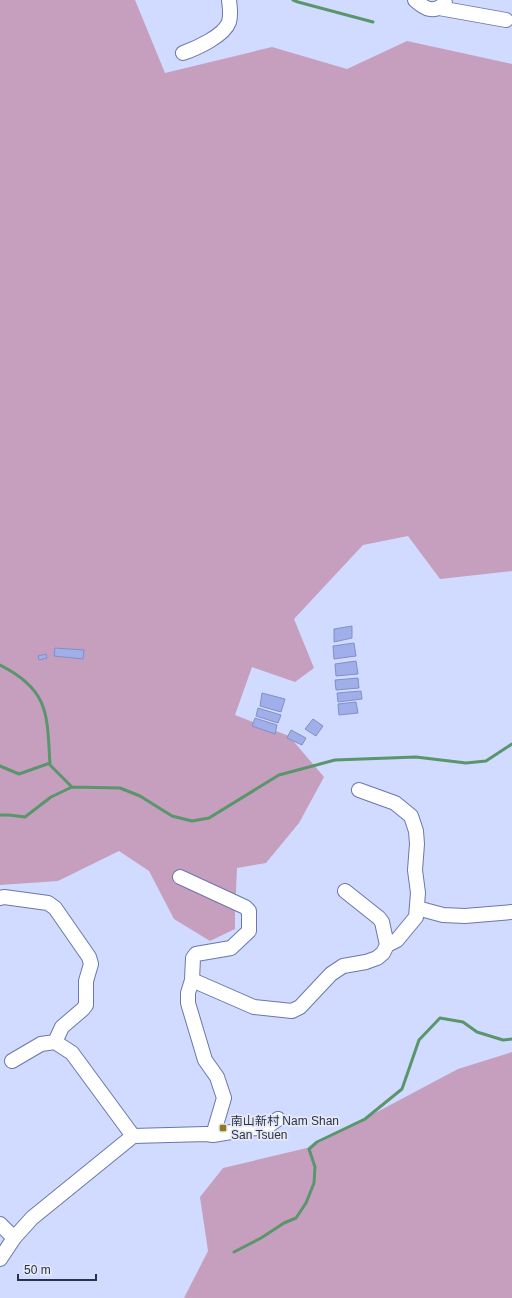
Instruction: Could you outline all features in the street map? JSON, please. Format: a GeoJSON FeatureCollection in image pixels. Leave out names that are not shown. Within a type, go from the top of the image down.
{"type":"FeatureCollection","features":[{"type":"Feature","properties":{"kind":"street"},"geometry":{"type":"LineString","coordinates":[[183,53],[216,36],[226,28],[229,21],[230,0]]}},
{"type":"Feature","properties":{"kind":"street"},"geometry":{"type":"LineString","coordinates":[[416,0],[423,7],[428,9],[443,4],[506,20]]}},
{"type":"Feature","properties":{"kind":"street"},"geometry":{"type":"LineString","coordinates":[[192,980],[254,1007],[292,1011],[300,1007],[331,974],[343,966],[366,962],[378,958],[383,953],[387,945],[397,940],[416,917],[418,893],[415,870],[417,844],[416,831],[411,816],[395,803],[359,790]]}},
{"type":"Feature","properties":{"kind":"street"},"geometry":{"type":"LineString","coordinates":[[180,877],[245,907],[249,911],[249,931],[231,948],[196,954],[193,958],[192,980],[188,993],[188,1003],[204,1060],[217,1077],[224,1098],[213,1135]]}},
{"type":"Feature","properties":{"kind":"street"},"geometry":{"type":"LineString","coordinates":[[345,891],[379,918],[382,922],[387,945]]}},
{"type":"Feature","properties":{"kind":"street"},"geometry":{"type":"LineString","coordinates":[[0,898],[4,897],[48,903],[55,908],[89,957],[91,964],[86,981],[86,1005],[62,1027],[55,1042]]}},
{"type":"Feature","properties":{"kind":"street"},"geometry":{"type":"LineString","coordinates":[[417,908],[443,915],[465,916],[512,912]]}},
{"type":"Feature","properties":{"kind":"street"},"geometry":{"type":"LineString","coordinates":[[12,1061],[41,1044],[55,1042],[72,1053],[133,1136]]}},
{"type":"Feature","properties":{"kind":"street"},"geometry":{"type":"LineString","coordinates":[[0,1259],[14,1238],[32,1218],[133,1136],[213,1135],[268,1126],[278,1119]]}},
{"type":"Feature","properties":{"kind":"street"},"geometry":{"type":"LineString","coordinates":[[0,1224],[14,1238]]}},
{"type":"Feature","properties":{"kind":"shaded area"},"geometry":{"type":"Polygon","coordinates":[[[0,0],[135,0],[165,73],[272,47],[347,69],[407,41],[512,64],[512,571],[440,579],[408,536],[363,545],[294,619],[314,668],[295,682],[252,667],[235,715],[289,736],[324,777],[299,823],[266,863],[237,868],[235,929],[210,941],[174,919],[149,871],[119,851],[58,881],[0,885],[0,0]]]}},
{"type":"Feature","properties":{"kind":"shaded area"},"geometry":{"type":"Polygon","coordinates":[[[512,1052],[512,1298],[184,1298],[208,1251],[200,1197],[223,1168],[311,1147],[458,1069],[512,1052]]]}},
{"type":"Feature","properties":{"kind":"building"},"geometry":{"type":"Polygon","coordinates":[[[352,626],[352,638],[334,642],[334,629],[352,626]]]}},
{"type":"Feature","properties":{"kind":"building"},"geometry":{"type":"Polygon","coordinates":[[[354,643],[356,656],[334,659],[333,646],[354,643]]]}},
{"type":"Feature","properties":{"kind":"building"},"geometry":{"type":"Polygon","coordinates":[[[55,648],[84,650],[83,659],[54,656],[55,648]]]}},
{"type":"Feature","properties":{"kind":"building"},"geometry":{"type":"Polygon","coordinates":[[[46,654],[47,658],[39,660],[38,656],[46,654]]]}},
{"type":"Feature","properties":{"kind":"building"},"geometry":{"type":"Polygon","coordinates":[[[356,661],[358,674],[336,676],[335,664],[356,661]]]}},
{"type":"Feature","properties":{"kind":"building"},"geometry":{"type":"Polygon","coordinates":[[[358,678],[359,688],[336,690],[335,680],[358,678]]]}},
{"type":"Feature","properties":{"kind":"building"},"geometry":{"type":"Polygon","coordinates":[[[361,691],[362,699],[338,702],[337,693],[361,691]]]}},
{"type":"Feature","properties":{"kind":"building"},"geometry":{"type":"Polygon","coordinates":[[[262,693],[285,699],[281,712],[260,706],[262,693]]]}},
{"type":"Feature","properties":{"kind":"building"},"geometry":{"type":"Polygon","coordinates":[[[356,702],[358,713],[339,715],[338,704],[356,702]]]}},
{"type":"Feature","properties":{"kind":"building"},"geometry":{"type":"Polygon","coordinates":[[[258,708],[281,715],[278,723],[256,716],[258,708]]]}},
{"type":"Feature","properties":{"kind":"building"},"geometry":{"type":"Polygon","coordinates":[[[255,718],[277,725],[275,734],[252,726],[255,718]]]}},
{"type":"Feature","properties":{"kind":"building"},"geometry":{"type":"Polygon","coordinates":[[[313,719],[323,726],[316,736],[305,729],[313,719]]]}},
{"type":"Feature","properties":{"kind":"building"},"geometry":{"type":"Polygon","coordinates":[[[291,730],[306,738],[302,745],[287,738],[291,730]]]}},
{"type":"Feature","properties":{"kind":"waterway"},"geometry":{"type":"LineString","coordinates":[[293,0],[373,22]]}},
{"type":"Feature","properties":{"kind":"waterway"},"geometry":{"type":"LineString","coordinates":[[0,665],[16,674],[37,694],[43,706],[46,718],[50,765],[72,787]]}},
{"type":"Feature","properties":{"kind":"waterway"},"geometry":{"type":"LineString","coordinates":[[0,815],[25,817],[51,797],[72,787],[120,788],[140,796],[172,816],[192,821],[209,818],[279,775],[335,760],[416,757],[466,763],[486,761],[512,744]]}},
{"type":"Feature","properties":{"kind":"waterway"},"geometry":{"type":"LineString","coordinates":[[0,766],[19,774],[50,763]]}},
{"type":"Feature","properties":{"kind":"waterway"},"geometry":{"type":"LineString","coordinates":[[234,1252],[261,1238],[284,1223],[296,1218],[306,1203],[314,1183],[315,1167],[309,1149],[317,1142],[365,1119],[402,1089],[419,1040],[440,1018],[463,1022],[477,1032],[503,1040],[512,1039]]}},
{"type":"Feature","properties":{"kind":"place","name":"南山新村 Nam Shan San Tsuen"},"geometry":{"type":"Point","coordinates":[223,1128]}}]}
